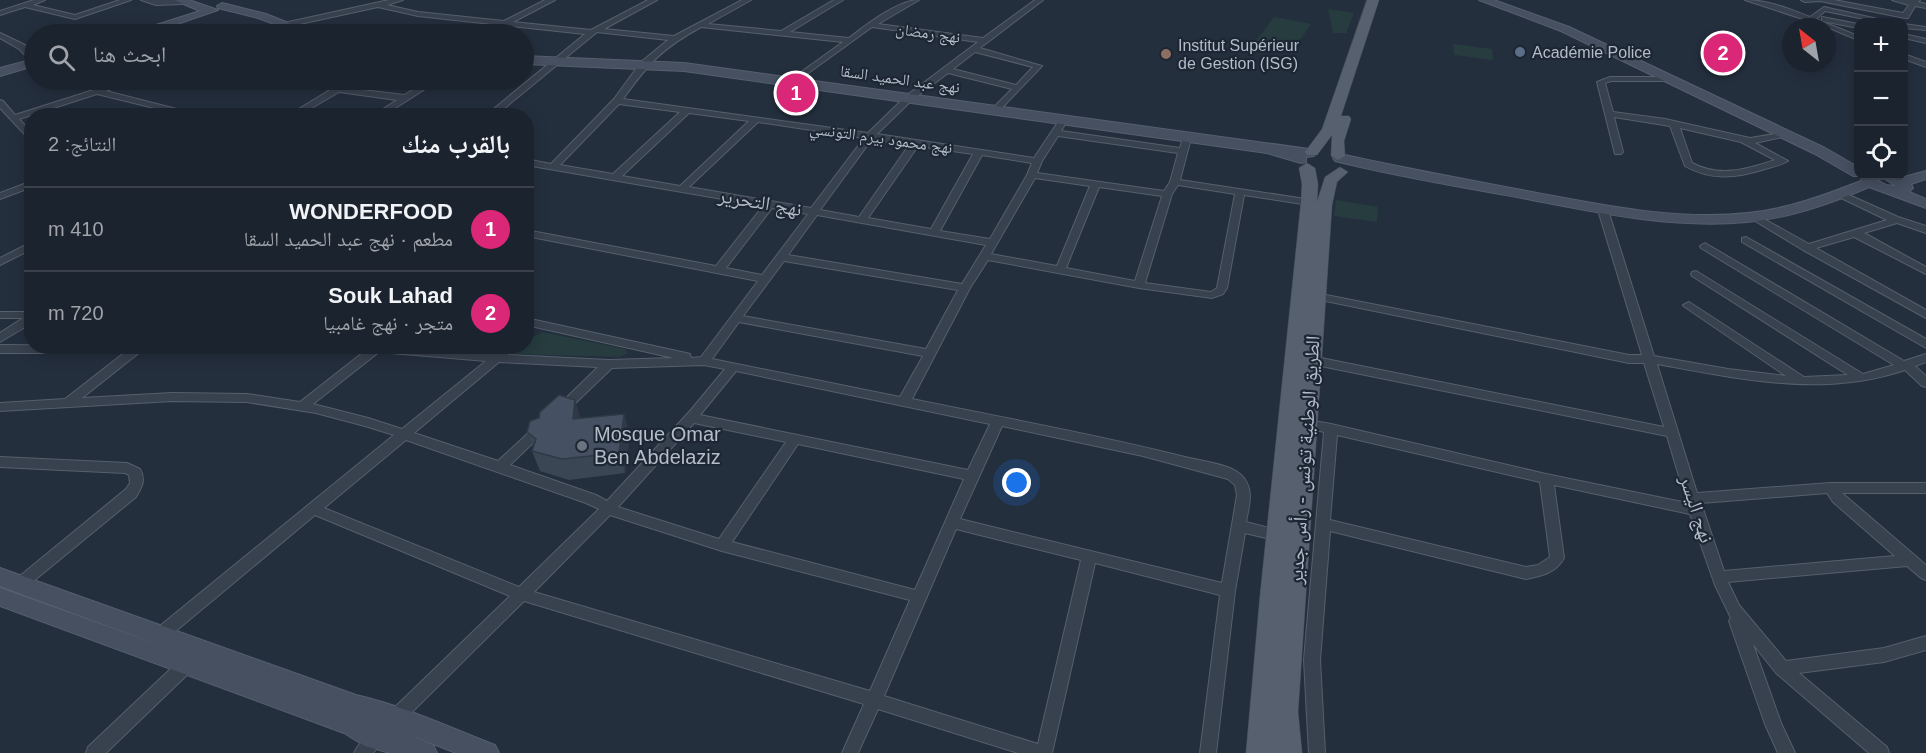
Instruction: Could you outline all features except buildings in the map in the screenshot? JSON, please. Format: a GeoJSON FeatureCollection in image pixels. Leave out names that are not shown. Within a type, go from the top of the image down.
{"type":"FeatureCollection","features":[{"type":"Feature","properties":{"kind":"main road"},"geometry":{"type":"LineString","coordinates":[[1307,158],[1329,129],[1373,0]]}},
{"type":"Feature","properties":{"kind":"main road","name":"الطريق الوطنية تونس - رأس جدير"},"geometry":{"type":"LineString","coordinates":[[1288,753],[1285,712],[1326,189],[1340,164],[1337,141],[1383,0]]}},
{"type":"Feature","properties":{"kind":"main road"},"geometry":{"type":"LineString","coordinates":[[1326,153],[1340,164],[1327,174],[1307,158],[1326,153]]}},
{"type":"Feature","properties":{"kind":"main road","name":"الطريق الوطنية تونس - رأس جدير"},"geometry":{"type":"LineString","coordinates":[[1260,753],[1272,596],[1309,202],[1310,184],[1307,158]]}},
{"type":"Feature","properties":{"kind":"street"},"geometry":{"type":"LineString","coordinates":[[0,13],[41,0]]}},
{"type":"Feature","properties":{"kind":"street"},"geometry":{"type":"LineString","coordinates":[[0,4],[75,17],[127,0]]}},
{"type":"Feature","properties":{"kind":"street"},"geometry":{"type":"LineString","coordinates":[[145,0],[156,3],[185,2],[220,6],[262,16],[282,24]]}},
{"type":"Feature","properties":{"kind":"street"},"geometry":{"type":"LineString","coordinates":[[289,24],[399,0]]}},
{"type":"Feature","properties":{"kind":"street"},"geometry":{"type":"LineString","coordinates":[[380,4],[418,14],[502,24],[551,0]]}},
{"type":"Feature","properties":{"kind":"street"},"geometry":{"type":"LineString","coordinates":[[534,77],[593,31],[653,0]]}},
{"type":"Feature","properties":{"kind":"street"},"geometry":{"type":"LineString","coordinates":[[554,166],[617,101],[644,64],[675,38],[747,0]]}},
{"type":"Feature","properties":{"kind":"street"},"geometry":{"type":"LineString","coordinates":[[781,34],[839,0]]}},
{"type":"Feature","properties":{"kind":"street"},"geometry":{"type":"LineString","coordinates":[[793,82],[871,25],[915,0]]}},
{"type":"Feature","properties":{"kind":"street"},"geometry":{"type":"LineString","coordinates":[[437,354],[496,360],[609,364],[704,361],[738,318],[870,136],[909,98],[1039,0]]}},
{"type":"Feature","properties":{"kind":"street"},"geometry":{"type":"LineString","coordinates":[[1484,0],[1565,30],[1820,151],[1854,164]]}},
{"type":"Feature","properties":{"kind":"street"},"geometry":{"type":"LineString","coordinates":[[1749,0],[1813,18],[1824,9],[1868,18]]}},
{"type":"Feature","properties":{"kind":"street"},"geometry":{"type":"LineString","coordinates":[[1805,0],[1817,0]]}},
{"type":"Feature","properties":{"kind":"street"},"geometry":{"type":"LineString","coordinates":[[1823,0],[1905,16],[1915,2]]}},
{"type":"Feature","properties":{"kind":"street"},"geometry":{"type":"LineString","coordinates":[[1896,0],[1926,6]]}},
{"type":"Feature","properties":{"kind":"street"},"geometry":{"type":"LineString","coordinates":[[169,24],[220,6]]}},
{"type":"Feature","properties":{"kind":"street"},"geometry":{"type":"LineString","coordinates":[[1836,22],[1854,25]]}},
{"type":"Feature","properties":{"kind":"street"},"geometry":{"type":"LineString","coordinates":[[699,25],[850,40]]}},
{"type":"Feature","properties":{"kind":"street","name":"نهج رمضان"},"geometry":{"type":"LineString","coordinates":[[871,25],[985,41]]}},
{"type":"Feature","properties":{"kind":"street"},"geometry":{"type":"LineString","coordinates":[[534,26],[675,38]]}},
{"type":"Feature","properties":{"kind":"street"},"geometry":{"type":"LineString","coordinates":[[1908,27],[1923,29]]}},
{"type":"Feature","properties":{"kind":"street"},"geometry":{"type":"LineString","coordinates":[[1836,28],[1854,36]]}},
{"type":"Feature","properties":{"kind":"street"},"geometry":{"type":"LineString","coordinates":[[0,35],[24,48]]}},
{"type":"Feature","properties":{"kind":"street"},"geometry":{"type":"LineString","coordinates":[[1908,37],[1926,41]]}},
{"type":"Feature","properties":{"kind":"street"},"geometry":{"type":"LineString","coordinates":[[974,49],[1038,66],[994,111]]}},
{"type":"Feature","properties":{"kind":"street"},"geometry":{"type":"LineString","coordinates":[[1908,58],[1926,65]]}},
{"type":"Feature","properties":{"kind":"street","name":"نهج عبد الحميد السقا"},"geometry":{"type":"LineString","coordinates":[[534,60],[644,64],[793,82],[994,111],[1060,127],[1187,138],[1269,149],[1307,158]]}},
{"type":"Feature","properties":{"kind":"street"},"geometry":{"type":"LineString","coordinates":[[0,72],[24,64]]}},
{"type":"Feature","properties":{"kind":"street"},"geometry":{"type":"LineString","coordinates":[[947,70],[1018,88]]}},
{"type":"Feature","properties":{"kind":"street"},"geometry":{"type":"LineString","coordinates":[[1618,152],[1601,82],[1610,79],[1669,79]]}},
{"type":"Feature","properties":{"kind":"street"},"geometry":{"type":"LineString","coordinates":[[46,108],[104,90]]}},
{"type":"Feature","properties":{"kind":"street"},"geometry":{"type":"LineString","coordinates":[[305,108],[336,90]]}},
{"type":"Feature","properties":{"kind":"street"},"geometry":{"type":"LineString","coordinates":[[345,90],[405,98]]}},
{"type":"Feature","properties":{"kind":"street"},"geometry":{"type":"LineString","coordinates":[[389,108],[418,90]]}},
{"type":"Feature","properties":{"kind":"street"},"geometry":{"type":"LineString","coordinates":[[498,108],[519,90]]}},
{"type":"Feature","properties":{"kind":"street"},"geometry":{"type":"LineString","coordinates":[[98,92],[167,108]]}},
{"type":"Feature","properties":{"kind":"street","name":"نهج محمود بيرم التونسي"},"geometry":{"type":"LineString","coordinates":[[617,101],[756,119],[1037,161]]}},
{"type":"Feature","properties":{"kind":"street"},"geometry":{"type":"LineString","coordinates":[[0,103],[24,130]]}},
{"type":"Feature","properties":{"kind":"street"},"geometry":{"type":"LineString","coordinates":[[614,178],[687,110]]}},
{"type":"Feature","properties":{"kind":"street"},"geometry":{"type":"LineString","coordinates":[[1608,114],[1674,124],[1744,140],[1756,141],[1784,134]]}},
{"type":"Feature","properties":{"kind":"street"},"geometry":{"type":"LineString","coordinates":[[13,118],[24,115]]}},
{"type":"Feature","properties":{"kind":"street"},"geometry":{"type":"LineString","coordinates":[[682,189],[756,119]]}},
{"type":"Feature","properties":{"kind":"street"},"geometry":{"type":"LineString","coordinates":[[1674,124],[1688,164],[1701,171],[1733,175],[1783,161],[1744,140]]}},
{"type":"Feature","properties":{"kind":"street"},"geometry":{"type":"LineString","coordinates":[[904,402],[965,288],[994,243],[1032,175],[1037,161],[1060,127],[1183,151]]}},
{"type":"Feature","properties":{"kind":"street"},"geometry":{"type":"LineString","coordinates":[[1139,285],[1167,194],[1175,182],[1187,138]]}},
{"type":"Feature","properties":{"kind":"street"},"geometry":{"type":"LineString","coordinates":[[862,220],[915,143]]}},
{"type":"Feature","properties":{"kind":"street"},"geometry":{"type":"LineString","coordinates":[[1820,151],[1854,171]]}},
{"type":"Feature","properties":{"kind":"street"},"geometry":{"type":"LineString","coordinates":[[934,233],[979,152]]}},
{"type":"Feature","properties":{"kind":"street","name":"نهج التحرير"},"geometry":{"type":"LineString","coordinates":[[534,164],[554,166],[994,243]]}},
{"type":"Feature","properties":{"kind":"street"},"geometry":{"type":"LineString","coordinates":[[1340,164],[1403,172],[1603,210],[1676,217],[1752,216],[1779,213],[1844,193],[1926,173]]}},
{"type":"Feature","properties":{"kind":"street"},"geometry":{"type":"LineString","coordinates":[[1032,175],[1167,194]]}},
{"type":"Feature","properties":{"kind":"street"},"geometry":{"type":"LineString","coordinates":[[1844,193],[1861,180]]}},
{"type":"Feature","properties":{"kind":"street"},"geometry":{"type":"LineString","coordinates":[[1895,181],[1926,199]]}},
{"type":"Feature","properties":{"kind":"street"},"geometry":{"type":"LineString","coordinates":[[1895,181],[1926,204]]}},
{"type":"Feature","properties":{"kind":"street"},"geometry":{"type":"LineString","coordinates":[[1175,182],[1309,202]]}},
{"type":"Feature","properties":{"kind":"street"},"geometry":{"type":"LineString","coordinates":[[1060,271],[1096,184]]}},
{"type":"Feature","properties":{"kind":"street"},"geometry":{"type":"LineString","coordinates":[[0,196],[24,187]]}},
{"type":"Feature","properties":{"kind":"street"},"geometry":{"type":"LineString","coordinates":[[985,256],[1206,296],[1219,292],[1240,192]]}},
{"type":"Feature","properties":{"kind":"street"},"geometry":{"type":"LineString","coordinates":[[1844,193],[1896,220],[1926,230]]}},
{"type":"Feature","properties":{"kind":"street"},"geometry":{"type":"LineString","coordinates":[[718,271],[770,204]]}},
{"type":"Feature","properties":{"kind":"street","name":"نهج اليسر"},"geometry":{"type":"LineString","coordinates":[[1603,210],[1695,504],[1719,577],[1733,609],[1782,668],[1881,753]]}},
{"type":"Feature","properties":{"kind":"street"},"geometry":{"type":"LineString","coordinates":[[1752,216],[1926,315]]}},
{"type":"Feature","properties":{"kind":"street"},"geometry":{"type":"LineString","coordinates":[[1807,248],[1896,220]]}},
{"type":"Feature","properties":{"kind":"street"},"geometry":{"type":"LineString","coordinates":[[1856,233],[1926,271]]}},
{"type":"Feature","properties":{"kind":"street"},"geometry":{"type":"LineString","coordinates":[[534,235],[765,279]]}},
{"type":"Feature","properties":{"kind":"street"},"geometry":{"type":"LineString","coordinates":[[1746,240],[1926,344]]}},
{"type":"Feature","properties":{"kind":"street"},"geometry":{"type":"LineString","coordinates":[[1705,246],[1904,365],[1926,383]]}},
{"type":"Feature","properties":{"kind":"street"},"geometry":{"type":"LineString","coordinates":[[0,262],[24,249]]}},
{"type":"Feature","properties":{"kind":"street"},"geometry":{"type":"LineString","coordinates":[[781,257],[965,288]]}},
{"type":"Feature","properties":{"kind":"street"},"geometry":{"type":"LineString","coordinates":[[1696,274],[1861,378]]}},
{"type":"Feature","properties":{"kind":"street"},"geometry":{"type":"LineString","coordinates":[[1316,296],[1629,359],[1649,359],[1776,381],[1804,383],[1861,378],[1926,358]]}},
{"type":"Feature","properties":{"kind":"street"},"geometry":{"type":"LineString","coordinates":[[1689,305],[1804,383]]}},
{"type":"Feature","properties":{"kind":"street"},"geometry":{"type":"LineString","coordinates":[[0,315],[24,316]]}},
{"type":"Feature","properties":{"kind":"street"},"geometry":{"type":"LineString","coordinates":[[738,318],[931,354]]}},
{"type":"Feature","properties":{"kind":"street"},"geometry":{"type":"LineString","coordinates":[[0,338],[24,322]]}},
{"type":"Feature","properties":{"kind":"street"},"geometry":{"type":"LineString","coordinates":[[534,322],[704,361],[1143,451],[1228,473],[1243,484],[1244,495],[1228,591],[1208,753]]}},
{"type":"Feature","properties":{"kind":"street"},"geometry":{"type":"LineString","coordinates":[[0,349],[24,349]]}},
{"type":"Feature","properties":{"kind":"street"},"geometry":{"type":"LineString","coordinates":[[69,402],[130,354]]}},
{"type":"Feature","properties":{"kind":"street"},"geometry":{"type":"LineString","coordinates":[[303,406],[370,354]]}},
{"type":"Feature","properties":{"kind":"street"},"geometry":{"type":"LineString","coordinates":[[160,635],[502,354]]}},
{"type":"Feature","properties":{"kind":"street"},"geometry":{"type":"LineString","coordinates":[[1311,360],[1672,433]]}},
{"type":"Feature","properties":{"kind":"street"},"geometry":{"type":"LineString","coordinates":[[500,467],[609,364]]}},
{"type":"Feature","properties":{"kind":"street"},"geometry":{"type":"LineString","coordinates":[[373,742],[370,732],[374,723],[382,717],[396,717],[608,509],[693,418],[733,367]]}},
{"type":"Feature","properties":{"kind":"street"},"geometry":{"type":"LineString","coordinates":[[0,407],[172,397],[248,398],[303,406],[368,422],[500,467],[591,499],[619,514],[722,545],[920,597]]}},
{"type":"Feature","properties":{"kind":"street"},"geometry":{"type":"LineString","coordinates":[[693,418],[972,476]]}},
{"type":"Feature","properties":{"kind":"street"},"geometry":{"type":"LineString","coordinates":[[850,753],[951,522],[998,421]]}},
{"type":"Feature","properties":{"kind":"street"},"geometry":{"type":"LineString","coordinates":[[1308,424],[1546,479],[1695,504],[1830,488],[1926,488]]}},
{"type":"Feature","properties":{"kind":"street"},"geometry":{"type":"LineString","coordinates":[[1317,753],[1312,660],[1331,428]]}},
{"type":"Feature","properties":{"kind":"street"},"geometry":{"type":"LineString","coordinates":[[722,545],[794,440]]}},
{"type":"Feature","properties":{"kind":"street"},"geometry":{"type":"LineString","coordinates":[[0,462],[128,468],[135,472],[137,477],[136,486],[131,493],[10,581]]}},
{"type":"Feature","properties":{"kind":"street"},"geometry":{"type":"LineString","coordinates":[[1299,527],[1322,527],[1526,573],[1540,571],[1552,565],[1557,558],[1546,479]]}},
{"type":"Feature","properties":{"kind":"street"},"geometry":{"type":"LineString","coordinates":[[1830,488],[1838,498],[1926,574]]}},
{"type":"Feature","properties":{"kind":"street"},"geometry":{"type":"LineString","coordinates":[[315,510],[520,594],[1044,753],[1089,556]]}},
{"type":"Feature","properties":{"kind":"street"},"geometry":{"type":"LineString","coordinates":[[951,522],[1228,591]]}},
{"type":"Feature","properties":{"kind":"street"},"geometry":{"type":"LineString","coordinates":[[1239,526],[1279,536]]}},
{"type":"Feature","properties":{"kind":"street"},"geometry":{"type":"LineString","coordinates":[[1719,577],[1910,560]]}},
{"type":"Feature","properties":{"kind":"street"},"geometry":{"type":"LineString","coordinates":[[10,581],[356,706],[396,717],[486,753]]}},
{"type":"Feature","properties":{"kind":"street"},"geometry":{"type":"LineString","coordinates":[[0,597],[342,721],[373,742],[424,753]]}},
{"type":"Feature","properties":{"kind":"street"},"geometry":{"type":"LineString","coordinates":[[1733,609],[1773,724],[1787,753]]}},
{"type":"Feature","properties":{"kind":"street"},"geometry":{"type":"LineString","coordinates":[[1782,668],[1884,655],[1926,643]]}},
{"type":"Feature","properties":{"kind":"street"},"geometry":{"type":"LineString","coordinates":[[1289,656],[1312,660]]}},
{"type":"Feature","properties":{"kind":"street"},"geometry":{"type":"LineString","coordinates":[[94,753],[186,666]]}},
{"type":"Feature","properties":{"kind":"green space"},"geometry":{"type":"Polygon","coordinates":[[[1328,9],[1354,13],[1346,33],[1333,33],[1328,9]]]}},
{"type":"Feature","properties":{"kind":"green space"},"geometry":{"type":"Polygon","coordinates":[[[1274,17],[1311,24],[1294,49],[1256,41],[1274,17]]]}},
{"type":"Feature","properties":{"kind":"green space"},"geometry":{"type":"Polygon","coordinates":[[[1453,44],[1492,49],[1493,60],[1454,55],[1453,44]]]}},
{"type":"Feature","properties":{"kind":"green space"},"geometry":{"type":"Polygon","coordinates":[[[1336,200],[1378,207],[1377,222],[1334,216],[1336,200]]]}},
{"type":"Feature","properties":{"kind":"green space"},"geometry":{"type":"Polygon","coordinates":[[[542,332],[625,349],[628,353],[619,357],[512,354],[534,354],[534,336],[542,332]]]}},
{"type":"Feature","properties":{"kind":"place","name":"Académie Police"},"geometry":{"type":"Point","coordinates":[1520,52]}},
{"type":"Feature","properties":{"kind":"place","name":"Souk Lahad"},"geometry":{"type":"Point","coordinates":[1723,53]}},
{"type":"Feature","properties":{"kind":"place","name":"Institut Supérieur de Gestion (ISG)"},"geometry":{"type":"Point","coordinates":[1166,54]}},
{"type":"Feature","properties":{"kind":"place","name":"WONDERFOOD"},"geometry":{"type":"Point","coordinates":[796,93]}},
{"type":"Feature","properties":{"kind":"place","name":"Mosque Omar Ben Abdelaziz"},"geometry":{"type":"Point","coordinates":[582,446]}}]}
